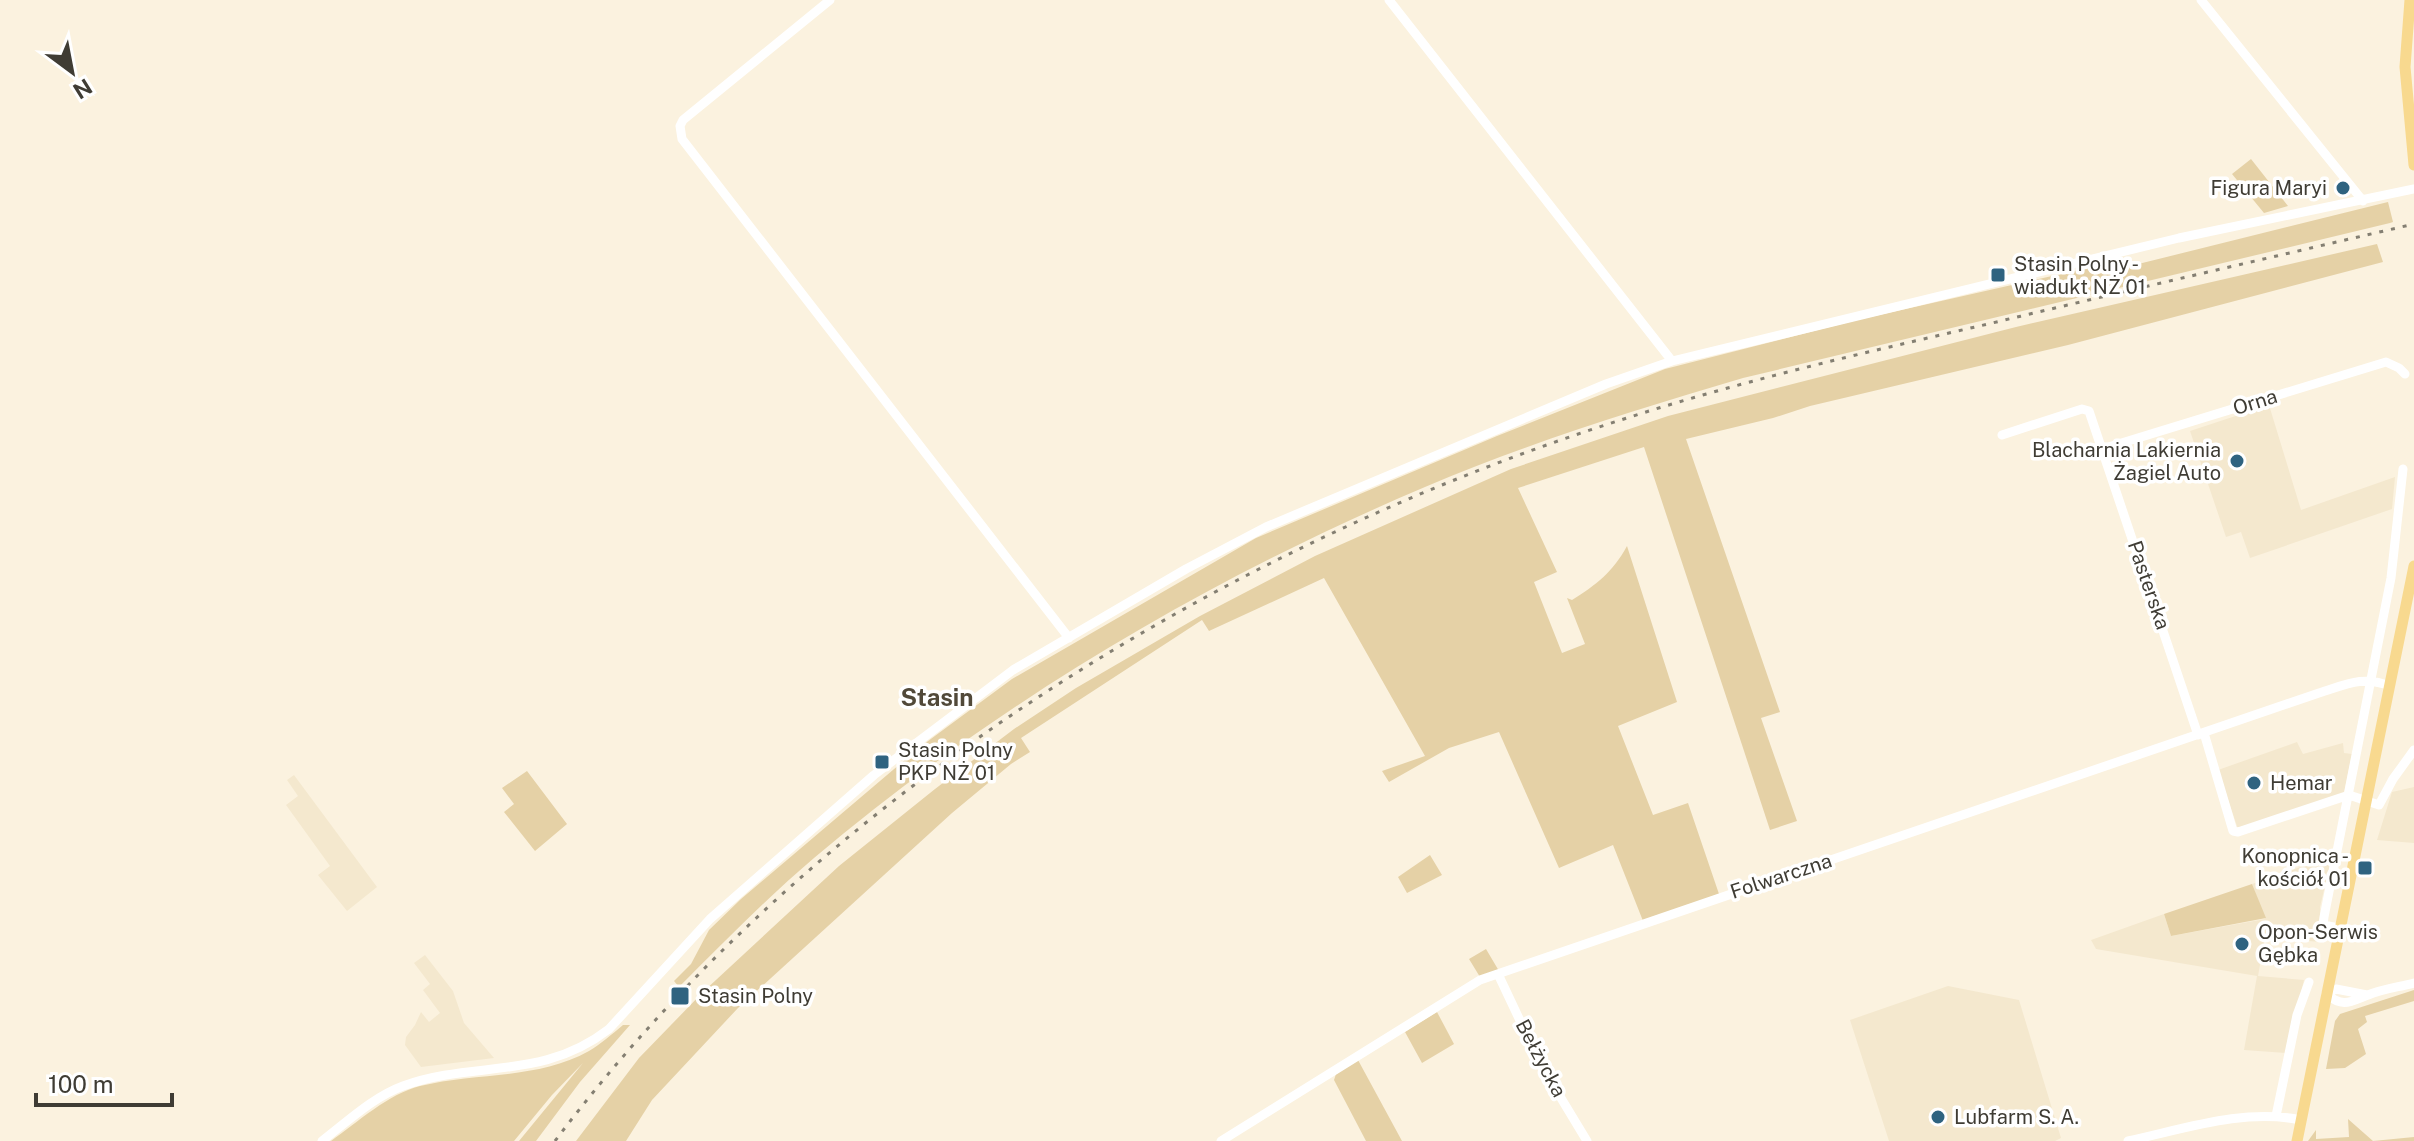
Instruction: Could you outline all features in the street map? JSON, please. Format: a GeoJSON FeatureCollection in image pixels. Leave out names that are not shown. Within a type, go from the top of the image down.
{"type":"FeatureCollection","features":[{"type":"Feature","properties":{"kind":"main road"},"geometry":{"type":"LineString","coordinates":[[2410,1],[2405,67],[2414,164]]}},
{"type":"Feature","properties":{"kind":"main road"},"geometry":{"type":"LineString","coordinates":[[2297,1141],[2414,566]]}},
{"type":"Feature","properties":{"kind":"street"},"geometry":{"type":"LineString","coordinates":[[830,0],[683,120],[680,126],[682,139],[1069,638]]}},
{"type":"Feature","properties":{"kind":"street"},"geometry":{"type":"LineString","coordinates":[[1389,0],[1672,361]]}},
{"type":"Feature","properties":{"kind":"street"},"geometry":{"type":"LineString","coordinates":[[2201,0],[2363,201]]}},
{"type":"Feature","properties":{"kind":"street"},"geometry":{"type":"LineString","coordinates":[[322,1141],[378,1099],[401,1087],[438,1077],[540,1063],[574,1052],[590,1043],[615,1023],[710,919],[874,775],[1006,675],[1266,527],[1606,384],[1672,361],[2179,238],[2414,189]]}},
{"type":"Feature","properties":{"kind":"street","name":"Orna"},"geometry":{"type":"LineString","coordinates":[[2102,449],[2386,362],[2405,374]]}},
{"type":"Feature","properties":{"kind":"street","name":"Pasterska"},"geometry":{"type":"LineString","coordinates":[[2002,435],[2082,409],[2089,411],[2233,831],[2238,832],[2349,795]]}},
{"type":"Feature","properties":{"kind":"street"},"geometry":{"type":"LineString","coordinates":[[2339,928],[2323,925],[2391,578],[2403,469]]}},
{"type":"Feature","properties":{"kind":"street"},"geometry":{"type":"LineString","coordinates":[[2373,679],[2390,686]]}},
{"type":"Feature","properties":{"kind":"street","name":"Folwarczna"},"geometry":{"type":"LineString","coordinates":[[1221,1141],[1480,980],[2319,693],[2373,679]]}},
{"type":"Feature","properties":{"kind":"street"},"geometry":{"type":"LineString","coordinates":[[2349,795],[2379,805],[2414,750]]}},
{"type":"Feature","properties":{"kind":"street","name":"Bełżycka"},"geometry":{"type":"LineString","coordinates":[[1498,974],[1541,1065],[1587,1141]]}},
{"type":"Feature","properties":{"kind":"street"},"geometry":{"type":"LineString","coordinates":[[2276,1116],[2297,1015],[2309,982]]}},
{"type":"Feature","properties":{"kind":"street"},"geometry":{"type":"LineString","coordinates":[[2326,994],[2336,989],[2367,995],[2414,983]]}},
{"type":"Feature","properties":{"kind":"street"},"geometry":{"type":"LineString","coordinates":[[2128,1141],[2212,1123],[2276,1116],[2301,1120]]}},
{"type":"Feature","properties":{"kind":"shaded area"},"geometry":{"type":"Polygon","coordinates":[[[2251,159],[2288,206],[2264,213],[2232,174],[2251,159]]]}},
{"type":"Feature","properties":{"kind":"shaded area"},"geometry":{"type":"Polygon","coordinates":[[[2388,202],[2393,222],[2390,223],[1743,378],[1662,402],[1503,456],[1343,523],[1183,605],[1030,697],[955,748],[814,858],[679,987],[674,981],[691,964],[709,930],[741,899],[920,747],[1012,679],[1256,538],[1665,369],[1857,320],[2092,267],[2094,275],[2388,202]]]}},
{"type":"Feature","properties":{"kind":"shaded area"},"geometry":{"type":"Polygon","coordinates":[[[2377,244],[2383,262],[2068,345],[1810,406],[1686,439],[1780,712],[1761,718],[1797,821],[1770,830],[1644,447],[1518,488],[1557,572],[1534,582],[1562,653],[1585,644],[1567,598],[1572,600],[1603,577],[1627,546],[1677,702],[1618,726],[1653,815],[1688,803],[1719,894],[1643,921],[1613,845],[1559,868],[1499,732],[1449,748],[1389,782],[1382,771],[1425,756],[1324,578],[1209,631],[1202,620],[1021,738],[1030,752],[952,813],[738,1008],[652,1100],[626,1141],[576,1141],[639,1058],[703,992],[839,866],[935,789],[1014,729],[1076,688],[1200,616],[1315,556],[1511,469],[1668,416],[2016,327],[2377,244]]]}},
{"type":"Feature","properties":{"kind":"shaded area"},"geometry":{"type":"Polygon","coordinates":[[[2269,405],[2301,510],[2395,477],[2392,509],[2250,558],[2241,532],[2226,537],[2190,431],[2269,405]]]}},
{"type":"Feature","properties":{"kind":"shaded area"},"geometry":{"type":"Polygon","coordinates":[[[2297,742],[2303,754],[2343,743],[2344,753],[2352,754],[2344,793],[2238,829],[2218,770],[2297,742]]]}},
{"type":"Feature","properties":{"kind":"shaded area"},"geometry":{"type":"Polygon","coordinates":[[[527,771],[567,824],[535,851],[504,812],[514,804],[502,788],[527,771]]]}},
{"type":"Feature","properties":{"kind":"shaded area"},"geometry":{"type":"Polygon","coordinates":[[[294,775],[377,887],[347,911],[318,875],[330,866],[286,805],[298,796],[287,780],[294,775]]]}},
{"type":"Feature","properties":{"kind":"shaded area"},"geometry":{"type":"Polygon","coordinates":[[[2414,787],[2414,843],[2377,840],[2392,792],[2414,787]]]}},
{"type":"Feature","properties":{"kind":"shaded area"},"geometry":{"type":"Polygon","coordinates":[[[1430,855],[1442,875],[1407,893],[1398,877],[1430,855]]]}},
{"type":"Feature","properties":{"kind":"shaded area"},"geometry":{"type":"Polygon","coordinates":[[[2332,856],[2320,907],[2321,942],[2265,937],[2258,976],[2304,980],[2286,1053],[2244,1050],[2257,976],[2096,949],[2091,940],[2164,914],[2171,936],[2265,919],[2252,884],[2332,856]]]}},
{"type":"Feature","properties":{"kind":"shaded area"},"geometry":{"type":"Polygon","coordinates":[[[2252,884],[2266,918],[2171,936],[2164,914],[2252,884]]]}},
{"type":"Feature","properties":{"kind":"shaded area"},"geometry":{"type":"Polygon","coordinates":[[[1486,949],[1499,971],[1480,977],[1469,959],[1486,949]]]}},
{"type":"Feature","properties":{"kind":"shaded area"},"geometry":{"type":"Polygon","coordinates":[[[425,955],[453,991],[464,1023],[494,1058],[421,1067],[405,1045],[406,1037],[421,1012],[429,1022],[440,1013],[423,990],[430,984],[414,963],[425,955]]]}},
{"type":"Feature","properties":{"kind":"shaded area"},"geometry":{"type":"Polygon","coordinates":[[[1948,986],[2019,1000],[2061,1138],[2055,1141],[1889,1141],[1850,1020],[1948,986]]]}},
{"type":"Feature","properties":{"kind":"shaded area"},"geometry":{"type":"Polygon","coordinates":[[[2414,990],[2414,1001],[2365,1016],[2367,1022],[2358,1029],[2366,1054],[2345,1068],[2326,1069],[2335,1021],[2340,1014],[2414,990]]]}},
{"type":"Feature","properties":{"kind":"shaded area"},"geometry":{"type":"Polygon","coordinates":[[[1437,1012],[1454,1044],[1422,1063],[1405,1032],[1437,1012]]]}},
{"type":"Feature","properties":{"kind":"shaded area"},"geometry":{"type":"Polygon","coordinates":[[[623,1025],[630,1025],[580,1082],[536,1141],[519,1141],[583,1063],[514,1141],[331,1141],[374,1109],[408,1090],[441,1082],[549,1067],[589,1051],[623,1025]]]}},
{"type":"Feature","properties":{"kind":"shaded area"},"geometry":{"type":"Polygon","coordinates":[[[1358,1060],[1402,1141],[1366,1141],[1334,1080],[1336,1074],[1358,1060]]]}},
{"type":"Feature","properties":{"kind":"shaded area"},"geometry":{"type":"Polygon","coordinates":[[[2348,1119],[2373,1141],[2308,1141],[2316,1130],[2316,1139],[2349,1137],[2348,1119]]]}},
{"type":"Feature","properties":{"kind":"shaded area"},"geometry":{"type":"Polygon","coordinates":[[[2414,1137],[2414,1141],[2373,1141],[2414,1137]]]}},
{"type":"Feature","properties":{"kind":"railway"},"geometry":{"type":"LineString","coordinates":[[555,1141],[658,1017],[774,902],[900,796],[1035,699],[1177,613],[1324,537],[1475,472],[1627,418],[1716,391],[2414,224]]}},
{"type":"Feature","properties":{"kind":"place","name":"Figura Maryi"},"geometry":{"type":"Point","coordinates":[2343,188]}},
{"type":"Feature","properties":{"kind":"place","name":"Stasin Polny - wiadukt NŻ 01"},"geometry":{"type":"Point","coordinates":[1998,275]}},
{"type":"Feature","properties":{"kind":"place","name":"Blacharnia Lakiernia Żagiel Auto"},"geometry":{"type":"Point","coordinates":[2237,461]}},
{"type":"Feature","properties":{"kind":"place","name":"Stasin Polny PKP NŻ 01"},"geometry":{"type":"Point","coordinates":[882,762]}},
{"type":"Feature","properties":{"kind":"place","name":"Hemar"},"geometry":{"type":"Point","coordinates":[2254,783]}},
{"type":"Feature","properties":{"kind":"place","name":"Konopnica - kościół 01"},"geometry":{"type":"Point","coordinates":[2365,868]}},
{"type":"Feature","properties":{"kind":"place","name":"Opon-Serwis Gębka"},"geometry":{"type":"Point","coordinates":[2242,944]}},
{"type":"Feature","properties":{"kind":"place","name":"Stasin Polny"},"geometry":{"type":"Point","coordinates":[680,996]}},
{"type":"Feature","properties":{"kind":"place","name":"Lubfarm S. A."},"geometry":{"type":"Point","coordinates":[1938,1117]}},
{"type":"Feature","properties":{"kind":"district","name":"Stasin"},"geometry":{"type":"Point","coordinates":[937,698]}}]}
